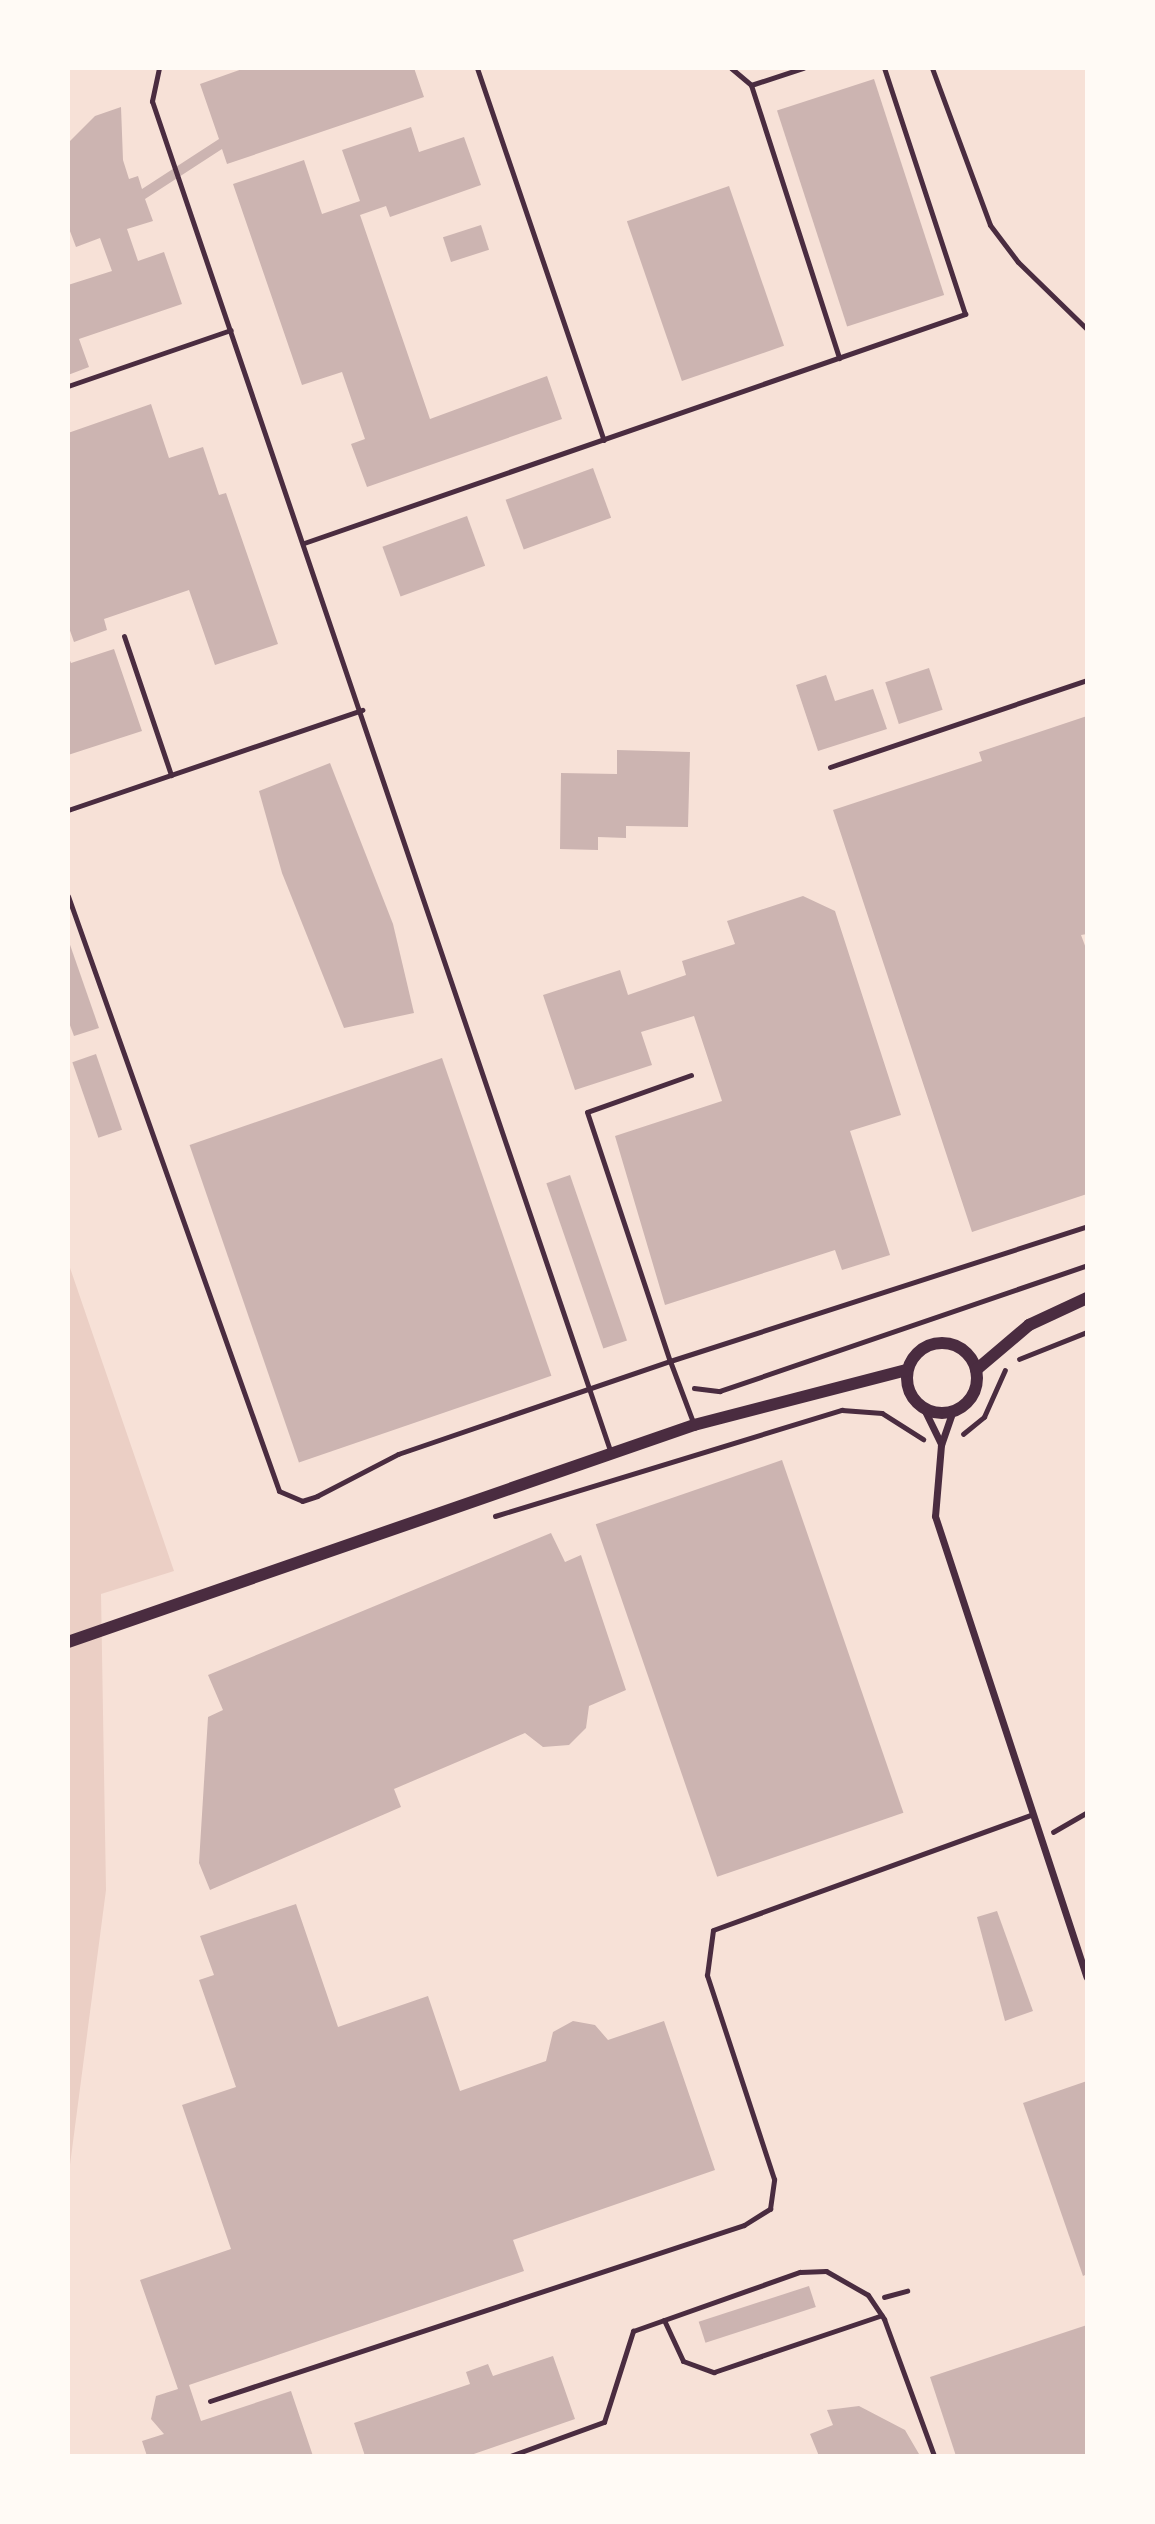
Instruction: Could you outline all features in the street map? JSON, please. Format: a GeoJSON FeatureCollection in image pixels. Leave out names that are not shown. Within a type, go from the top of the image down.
{"type":"FeatureCollection","features":[{"type":"Feature","properties":{"kind":"street"},"geometry":{"type":"LineString","coordinates":[[1087,1298],[1029,1325],[992,1352],[976,1370],[970,1401],[952,1413],[941,1445],[936,1516],[1031,1815],[1087,1977]]}},
{"type":"Feature","properties":{"kind":"street"},"geometry":{"type":"LineString","coordinates":[[907,1377],[928,1346],[949,1344],[968,1354],[992,1352]]}},
{"type":"Feature","properties":{"kind":"street"},"geometry":{"type":"LineString","coordinates":[[968,1354],[976,1370]]}},
{"type":"Feature","properties":{"kind":"street"},"geometry":{"type":"LineString","coordinates":[[68,1642],[694,1425],[793,1395],[907,1377]]}},
{"type":"Feature","properties":{"kind":"street"},"geometry":{"type":"LineString","coordinates":[[907,1377],[941,1445]]}},
{"type":"Feature","properties":{"kind":"street"},"geometry":{"type":"LineString","coordinates":[[924,1409],[952,1413]]}},
{"type":"Feature","properties":{"kind":"lane"},"geometry":{"type":"LineString","coordinates":[[159,68],[152,101],[362,710],[611,1453]]}},
{"type":"Feature","properties":{"kind":"lane"},"geometry":{"type":"LineString","coordinates":[[477,68],[604,440]]}},
{"type":"Feature","properties":{"kind":"lane"},"geometry":{"type":"LineString","coordinates":[[731,68],[751,85],[839,358]]}},
{"type":"Feature","properties":{"kind":"lane"},"geometry":{"type":"LineString","coordinates":[[751,85],[803,68]]}},
{"type":"Feature","properties":{"kind":"lane"},"geometry":{"type":"LineString","coordinates":[[304,543],[965,314],[884,68]]}},
{"type":"Feature","properties":{"kind":"lane"},"geometry":{"type":"LineString","coordinates":[[932,68],[990,225],[1018,262],[1087,329]]}},
{"type":"Feature","properties":{"kind":"lane"},"geometry":{"type":"LineString","coordinates":[[68,386],[231,330]]}},
{"type":"Feature","properties":{"kind":"lane"},"geometry":{"type":"LineString","coordinates":[[124,636],[171,775]]}},
{"type":"Feature","properties":{"kind":"lane"},"geometry":{"type":"LineString","coordinates":[[830,767],[1087,680]]}},
{"type":"Feature","properties":{"kind":"lane"},"geometry":{"type":"LineString","coordinates":[[68,810],[362,710]]}},
{"type":"Feature","properties":{"kind":"lane"},"geometry":{"type":"LineString","coordinates":[[68,896],[279,1491],[302,1501],[317,1496],[398,1454],[670,1361],[1087,1226]]}},
{"type":"Feature","properties":{"kind":"lane"},"geometry":{"type":"LineString","coordinates":[[691,1075],[587,1112],[694,1425]]}},
{"type":"Feature","properties":{"kind":"lane"},"geometry":{"type":"LineString","coordinates":[[210,2401],[744,2225],[770,2209],[774,2179],[707,1975],[713,1930],[1031,1815]]}},
{"type":"Feature","properties":{"kind":"lane"},"geometry":{"type":"LineString","coordinates":[[510,2456],[604,2423],[633,2331],[800,2272],[827,2271],[868,2295],[882,2315],[934,2456]]}},
{"type":"Feature","properties":{"kind":"lane"},"geometry":{"type":"LineString","coordinates":[[664,2320],[683,2361],[714,2372],[882,2315]]}},
{"type":"Feature","properties":{"kind":"path"},"geometry":{"type":"LineString","coordinates":[[679,1386],[719,1391],[1087,1265]]}},
{"type":"Feature","properties":{"kind":"path"},"geometry":{"type":"LineString","coordinates":[[992,1404],[1009,1363],[1087,1332]]}},
{"type":"Feature","properties":{"kind":"path"},"geometry":{"type":"LineString","coordinates":[[481,1521],[842,1410],[882,1413]]}},
{"type":"Feature","properties":{"kind":"path"},"geometry":{"type":"LineString","coordinates":[[1039,1838],[1087,1812]]}},
{"type":"Feature","properties":{"kind":"path"},"geometry":{"type":"LineString","coordinates":[[886,2296],[907,2291]]}},
{"type":"Feature","properties":{"kind":"shaded area"},"geometry":{"type":"Polygon","coordinates":[[[68,1262],[174,1571],[101,1594],[106,1890],[68,2180],[68,1262]]]}},
{"type":"Feature","properties":{"kind":"building"},"geometry":{"type":"Polygon","coordinates":[[[245,68],[414,68],[424,97],[227,164],[222,149],[145,199],[153,221],[127,229],[138,261],[164,252],[182,304],[79,339],[89,367],[68,375],[68,285],[112,271],[100,238],[76,247],[68,226],[68,143],[95,116],[121,107],[123,160],[129,179],[138,176],[142,189],[219,139],[200,84],[245,68]]]}},
{"type":"Feature","properties":{"kind":"building"},"geometry":{"type":"Polygon","coordinates":[[[874,79],[944,295],[847,326],[777,111],[874,79]]]}},
{"type":"Feature","properties":{"kind":"building"},"geometry":{"type":"Polygon","coordinates":[[[411,127],[419,152],[464,137],[481,185],[390,217],[386,206],[360,215],[430,419],[547,376],[562,419],[367,487],[351,444],[365,439],[342,372],[302,385],[233,184],[304,160],[322,214],[360,201],[342,150],[411,127]]]}},
{"type":"Feature","properties":{"kind":"building"},"geometry":{"type":"Polygon","coordinates":[[[729,186],[784,346],[682,381],[627,221],[729,186]]]}},
{"type":"Feature","properties":{"kind":"building"},"geometry":{"type":"Polygon","coordinates":[[[481,225],[489,250],[451,262],[443,237],[481,225]]]}},
{"type":"Feature","properties":{"kind":"building"},"geometry":{"type":"Polygon","coordinates":[[[151,404],[169,458],[203,447],[219,495],[226,493],[278,644],[215,665],[189,590],[104,619],[107,630],[74,642],[68,625],[68,433],[151,404]]]}},
{"type":"Feature","properties":{"kind":"building"},"geometry":{"type":"Polygon","coordinates":[[[593,468],[611,518],[524,550],[506,500],[593,468]]]}},
{"type":"Feature","properties":{"kind":"building"},"geometry":{"type":"Polygon","coordinates":[[[467,516],[485,566],[401,597],[382,547],[467,516]]]}},
{"type":"Feature","properties":{"kind":"building"},"geometry":{"type":"Polygon","coordinates":[[[114,649],[142,731],[68,755],[68,656],[71,663],[114,649]]]}},
{"type":"Feature","properties":{"kind":"building"},"geometry":{"type":"Polygon","coordinates":[[[929,668],[943,710],[899,724],[885,682],[929,668]]]}},
{"type":"Feature","properties":{"kind":"building"},"geometry":{"type":"Polygon","coordinates":[[[826,675],[835,701],[873,689],[887,729],[818,751],[796,685],[826,675]]]}},
{"type":"Feature","properties":{"kind":"building"},"geometry":{"type":"Polygon","coordinates":[[[1087,716],[1087,934],[1081,935],[1087,951],[1087,1194],[972,1232],[833,810],[982,761],[979,752],[1087,716]]]}},
{"type":"Feature","properties":{"kind":"building"},"geometry":{"type":"Polygon","coordinates":[[[617,750],[690,752],[688,827],[626,826],[626,838],[598,837],[598,850],[560,849],[561,773],[617,774],[617,750]]]}},
{"type":"Feature","properties":{"kind":"building"},"geometry":{"type":"Polygon","coordinates":[[[330,763],[393,924],[414,1013],[344,1028],[282,873],[259,791],[330,763]]]}},
{"type":"Feature","properties":{"kind":"building"},"geometry":{"type":"Polygon","coordinates":[[[803,896],[835,911],[901,1115],[850,1131],[890,1255],[842,1270],[835,1250],[665,1305],[615,1136],[722,1101],[694,1016],[641,1032],[652,1065],[575,1090],[543,995],[620,970],[628,995],[686,975],[682,961],[735,944],[727,921],[803,896]]]}},
{"type":"Feature","properties":{"kind":"building"},"geometry":{"type":"Polygon","coordinates":[[[68,939],[99,1028],[74,1036],[68,1020],[68,939]]]}},
{"type":"Feature","properties":{"kind":"building"},"geometry":{"type":"Polygon","coordinates":[[[96,1054],[122,1130],[98,1138],[72,1062],[96,1054]]]}},
{"type":"Feature","properties":{"kind":"building"},"geometry":{"type":"Polygon","coordinates":[[[442,1058],[551,1376],[299,1463],[190,1145],[442,1058]]]}},
{"type":"Feature","properties":{"kind":"building"},"geometry":{"type":"Polygon","coordinates":[[[570,1175],[627,1340],[603,1349],[546,1183],[570,1175]]]}},
{"type":"Feature","properties":{"kind":"building"},"geometry":{"type":"Polygon","coordinates":[[[782,1460],[903,1813],[717,1877],[596,1524],[782,1460]]]}},
{"type":"Feature","properties":{"kind":"building"},"geometry":{"type":"Polygon","coordinates":[[[551,1533],[565,1562],[581,1555],[626,1690],[589,1706],[586,1728],[569,1745],[543,1747],[525,1733],[394,1789],[401,1807],[210,1890],[199,1863],[208,1717],[223,1710],[208,1675],[551,1533]]]}},
{"type":"Feature","properties":{"kind":"building"},"geometry":{"type":"Polygon","coordinates":[[[296,1904],[338,2027],[428,1996],[460,2091],[546,2061],[553,2032],[573,2021],[595,2025],[608,2040],[664,2021],[715,2170],[513,2240],[524,2271],[189,2385],[201,2421],[291,2391],[313,2456],[147,2456],[142,2441],[164,2434],[151,2419],[156,2396],[178,2389],[140,2280],[231,2249],[182,2105],[236,2087],[199,1980],[214,1975],[200,1936],[296,1904]]]}},
{"type":"Feature","properties":{"kind":"building"},"geometry":{"type":"Polygon","coordinates":[[[997,1911],[1033,2011],[1005,2021],[977,1917],[997,1911]]]}},
{"type":"Feature","properties":{"kind":"building"},"geometry":{"type":"Polygon","coordinates":[[[1087,2081],[1087,2274],[1083,2276],[1023,2103],[1087,2081]]]}},
{"type":"Feature","properties":{"kind":"building"},"geometry":{"type":"Polygon","coordinates":[[[809,2286],[816,2307],[705,2343],[699,2322],[809,2286]]]}},
{"type":"Feature","properties":{"kind":"building"},"geometry":{"type":"Polygon","coordinates":[[[1087,2325],[1087,2456],[956,2456],[930,2377],[1087,2325]]]}},
{"type":"Feature","properties":{"kind":"building"},"geometry":{"type":"Polygon","coordinates":[[[553,2356],[575,2419],[468,2456],[365,2456],[354,2423],[470,2384],[466,2372],[488,2364],[493,2376],[553,2356]]]}},
{"type":"Feature","properties":{"kind":"building"},"geometry":{"type":"Polygon","coordinates":[[[859,2406],[905,2430],[919,2454],[819,2456],[810,2434],[833,2425],[827,2410],[859,2406]]]}}]}
